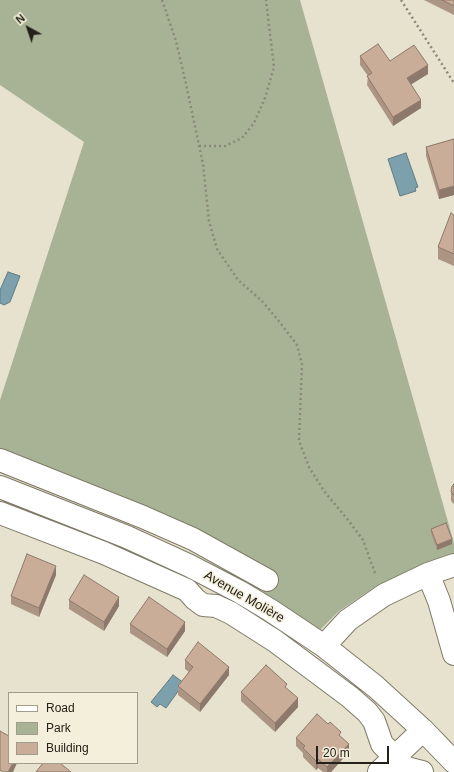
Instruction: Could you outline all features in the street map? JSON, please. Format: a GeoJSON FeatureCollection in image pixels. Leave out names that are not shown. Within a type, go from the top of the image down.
{"type":"FeatureCollection","features":[{"type":"Feature","properties":{"kind":"street"},"geometry":{"type":"LineString","coordinates":[[0,460],[143,517],[192,539],[267,580]]}},
{"type":"Feature","properties":{"kind":"street","name":"Avenue Molière"},"geometry":{"type":"LineString","coordinates":[[0,487],[127,537],[190,566],[270,610],[324,646],[376,687],[454,762]]}},
{"type":"Feature","properties":{"kind":"street"},"geometry":{"type":"LineString","coordinates":[[0,513],[118,559],[187,590],[203,605],[216,606],[231,613],[275,641],[350,696],[368,712],[374,721],[382,744],[406,768],[422,772]]}},
{"type":"Feature","properties":{"kind":"street"},"geometry":{"type":"LineString","coordinates":[[216,606],[240,565]]}},
{"type":"Feature","properties":{"kind":"street"},"geometry":{"type":"LineString","coordinates":[[324,646],[348,620],[384,595],[428,574],[454,565]]}},
{"type":"Feature","properties":{"kind":"street"},"geometry":{"type":"LineString","coordinates":[[428,574],[439,600],[454,654]]}},
{"type":"Feature","properties":{"kind":"street"},"geometry":{"type":"LineString","coordinates":[[379,772],[422,730]]}},
{"type":"Feature","properties":{"kind":"path"},"geometry":{"type":"LineString","coordinates":[[162,0],[176,41],[203,164],[209,221],[217,249],[238,280],[262,301],[297,345],[302,364],[300,441],[309,467],[324,491],[363,540],[384,595]]}},
{"type":"Feature","properties":{"kind":"path"},"geometry":{"type":"LineString","coordinates":[[199,146],[225,146],[242,138],[254,123],[265,98],[274,67],[266,0]]}},
{"type":"Feature","properties":{"kind":"path"},"geometry":{"type":"LineString","coordinates":[[402,0],[454,83]]}},
{"type":"Feature","properties":{"kind":"green space"},"geometry":{"type":"Polygon","coordinates":[[[0,0],[300,0],[454,543],[454,555],[432,561],[376,586],[339,611],[317,633],[265,594],[238,552],[0,451],[0,400],[84,142],[0,85],[0,0]]]}},
{"type":"Feature","properties":{"kind":"water"},"geometry":{"type":"Polygon","coordinates":[[[406,153],[418,187],[415,188],[416,191],[400,196],[388,159],[406,153]]]}},
{"type":"Feature","properties":{"kind":"water"},"geometry":{"type":"Polygon","coordinates":[[[8,272],[20,276],[10,302],[4,305],[0,303],[0,290],[8,272]]]}},
{"type":"Feature","properties":{"kind":"water"},"geometry":{"type":"Polygon","coordinates":[[[173,675],[184,683],[166,708],[160,704],[157,707],[151,702],[173,675]]]}},
{"type":"Feature","properties":{"kind":"building"},"geometry":{"type":"Polygon","coordinates":[[[442,0],[454,0],[454,6],[442,0]]]}},
{"type":"Feature","properties":{"kind":"building"},"geometry":{"type":"Polygon","coordinates":[[[378,44],[390,61],[414,45],[428,65],[407,78],[421,100],[393,117],[367,76],[372,73],[360,56],[378,44]]]}},
{"type":"Feature","properties":{"kind":"building"},"geometry":{"type":"Polygon","coordinates":[[[454,139],[454,186],[439,190],[426,147],[454,139]]]}},
{"type":"Feature","properties":{"kind":"building"},"geometry":{"type":"Polygon","coordinates":[[[451,213],[454,215],[454,254],[438,247],[451,213]]]}},
{"type":"Feature","properties":{"kind":"building"},"geometry":{"type":"Polygon","coordinates":[[[454,484],[454,495],[451,492],[454,484]]]}},
{"type":"Feature","properties":{"kind":"building"},"geometry":{"type":"Polygon","coordinates":[[[446,523],[452,539],[437,545],[431,529],[446,523]]]}},
{"type":"Feature","properties":{"kind":"building"},"geometry":{"type":"Polygon","coordinates":[[[27,554],[56,566],[39,608],[11,596],[27,554]]]}},
{"type":"Feature","properties":{"kind":"building"},"geometry":{"type":"Polygon","coordinates":[[[84,575],[119,597],[104,622],[69,600],[84,575]]]}},
{"type":"Feature","properties":{"kind":"building"},"geometry":{"type":"Polygon","coordinates":[[[149,597],[185,622],[167,649],[130,624],[149,597]]]}},
{"type":"Feature","properties":{"kind":"building"},"geometry":{"type":"Polygon","coordinates":[[[198,642],[229,667],[200,704],[178,686],[193,667],[185,660],[198,642]]]}},
{"type":"Feature","properties":{"kind":"building"},"geometry":{"type":"Polygon","coordinates":[[[266,665],[287,684],[285,687],[298,698],[275,723],[241,692],[266,665]]]}},
{"type":"Feature","properties":{"kind":"building"},"geometry":{"type":"Polygon","coordinates":[[[317,714],[328,724],[330,722],[341,732],[339,735],[349,744],[327,767],[318,759],[316,761],[303,748],[305,746],[296,738],[317,714]]]}},
{"type":"Feature","properties":{"kind":"building"},"geometry":{"type":"Polygon","coordinates":[[[0,731],[8,735],[8,764],[12,764],[8,772],[3,772],[0,770],[0,731]]]}},
{"type":"Feature","properties":{"kind":"building"},"geometry":{"type":"Polygon","coordinates":[[[42,764],[61,764],[71,772],[36,772],[42,764]]]}}]}
